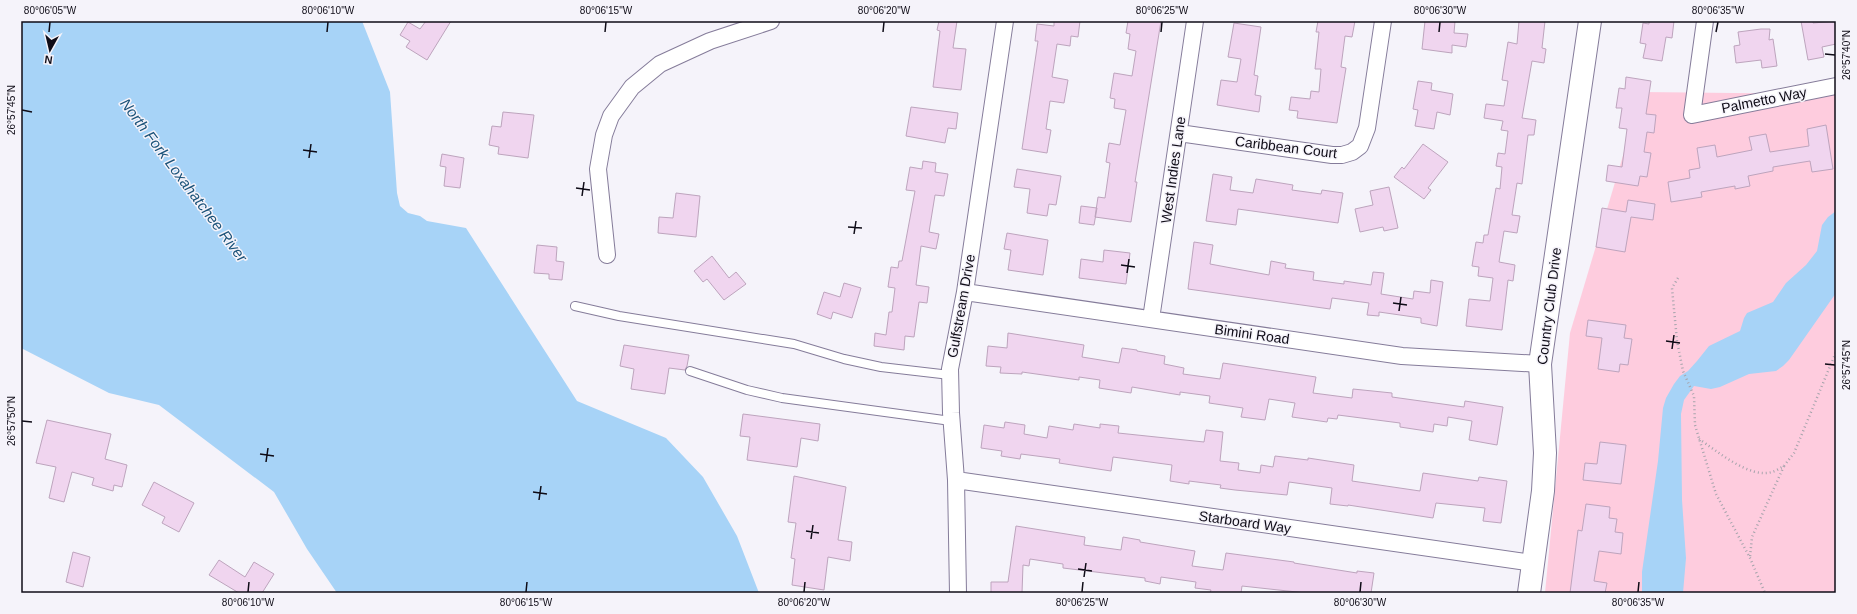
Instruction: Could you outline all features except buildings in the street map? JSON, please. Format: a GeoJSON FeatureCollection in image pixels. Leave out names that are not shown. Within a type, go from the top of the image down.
{"type":"FeatureCollection","features":[{"type":"Feature","properties":{"kind":"street"},"geometry":{"type":"LineString","coordinates":[[607,255],[598,170],[604,134],[611,116],[632,87],[660,64],[710,41],[771,21]]}},
{"type":"Feature","properties":{"kind":"street","name":"Gulfstream Drive"},"geometry":{"type":"LineString","coordinates":[[958,593],[956,480],[951,421],[950,375],[965,292],[1005,21]]}},
{"type":"Feature","properties":{"kind":"street","name":"West Indies Lane"},"geometry":{"type":"LineString","coordinates":[[1151,319],[1195,21]]}},
{"type":"Feature","properties":{"kind":"street","name":"Caribbean Court"},"geometry":{"type":"LineString","coordinates":[[1179,132],[1332,155],[1342,155],[1352,152],[1360,146],[1367,128],[1383,21]]}},
{"type":"Feature","properties":{"kind":"street","name":"Country Club Drive"},"geometry":{"type":"LineString","coordinates":[[1529,593],[1543,491],[1545,453],[1540,364],[1590,21]]}},
{"type":"Feature","properties":{"kind":"street","name":"Palmetto Way"},"geometry":{"type":"LineString","coordinates":[[1705,21],[1692,115],[1836,86]]}},
{"type":"Feature","properties":{"kind":"street","name":"Bimini Road"},"geometry":{"type":"LineString","coordinates":[[965,292],[1402,356],[1540,364]]}},
{"type":"Feature","properties":{"kind":"street","name":"Starboard Way"},"geometry":{"type":"LineString","coordinates":[[956,480],[1534,563]]}},
{"type":"Feature","properties":{"kind":"lane"},"geometry":{"type":"LineString","coordinates":[[575,306],[619,316],[794,344],[844,359],[881,367],[950,375]]}},
{"type":"Feature","properties":{"kind":"lane"},"geometry":{"type":"LineString","coordinates":[[690,371],[746,390],[782,398],[951,421]]}},
{"type":"Feature","properties":{"kind":"path"},"geometry":{"type":"LineString","coordinates":[[1678,278],[1672,288],[1677,341],[1683,371],[1694,396],[1694,425],[1716,494],[1750,558],[1765,593]]}},
{"type":"Feature","properties":{"kind":"path"},"geometry":{"type":"LineString","coordinates":[[1750,558],[1752,537],[1784,466],[1794,453],[1836,352]]}},
{"type":"Feature","properties":{"kind":"path"},"geometry":{"type":"LineString","coordinates":[[1699,438],[1731,461],[1743,467],[1757,471],[1771,472],[1784,466]]}},
{"type":"Feature","properties":{"kind":"shaded area"},"geometry":{"type":"Polygon","coordinates":[[[1642,92],[1836,94],[1836,593],[1545,593],[1570,333],[1642,92]]]}},
{"type":"Feature","properties":{"kind":"water","name":"North Fork Loxahatchee River"},"geometry":{"type":"Polygon","coordinates":[[[21,21],[362,21],[390,92],[397,193],[400,206],[408,213],[420,216],[427,221],[466,228],[577,401],[666,438],[703,477],[737,536],[759,593],[337,593],[307,549],[274,492],[159,405],[109,393],[21,348],[21,21]]]}},
{"type":"Feature","properties":{"kind":"water"},"geometry":{"type":"Polygon","coordinates":[[[1836,211],[1836,293],[1789,360],[1776,371],[1749,374],[1720,387],[1711,389],[1694,386],[1684,400],[1681,414],[1682,500],[1686,558],[1683,593],[1642,593],[1642,572],[1658,461],[1663,408],[1666,398],[1680,376],[1688,371],[1709,346],[1740,331],[1747,313],[1773,302],[1786,283],[1806,265],[1817,251],[1822,225],[1828,217],[1836,211]]]}}]}
